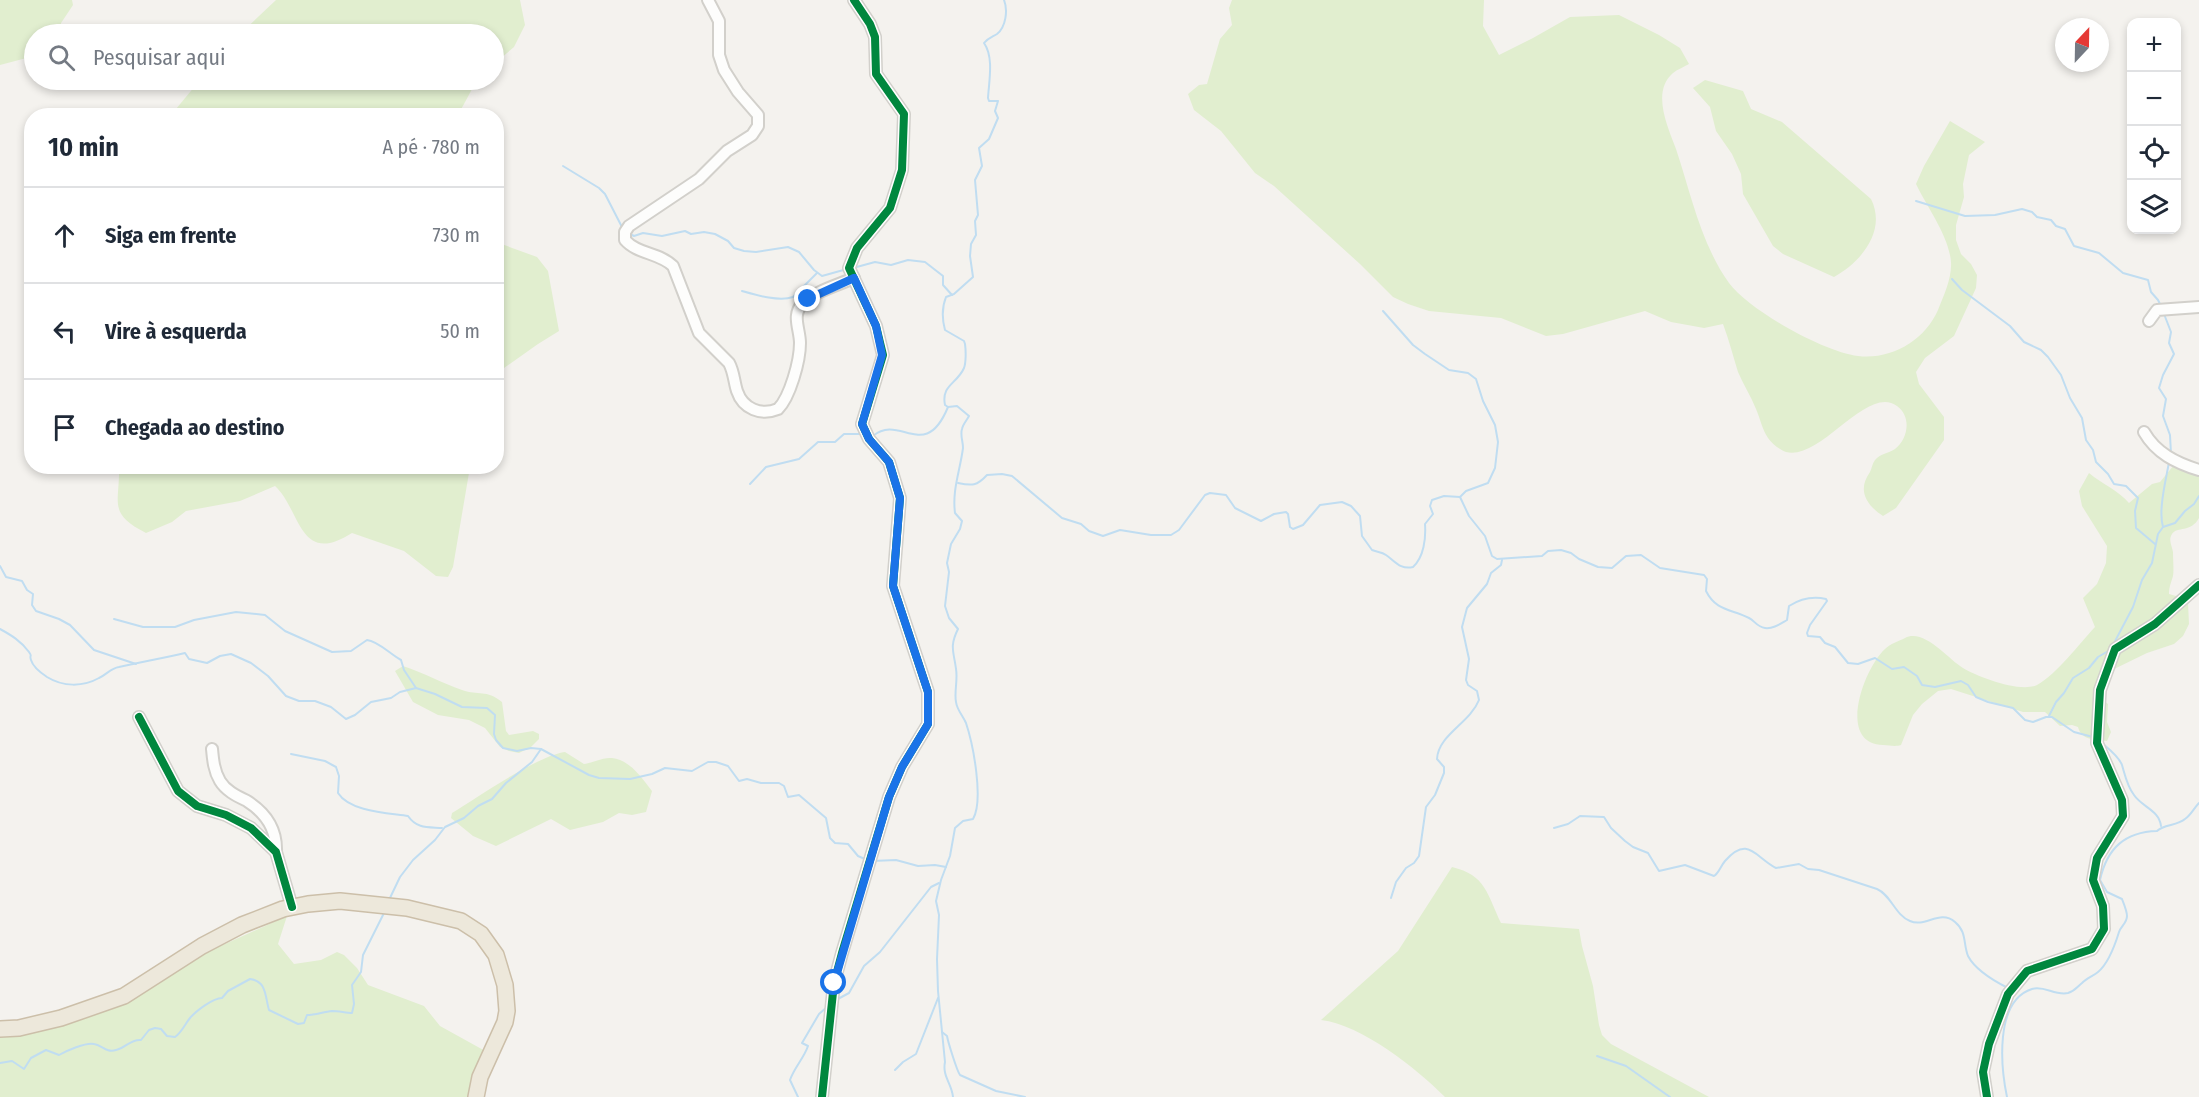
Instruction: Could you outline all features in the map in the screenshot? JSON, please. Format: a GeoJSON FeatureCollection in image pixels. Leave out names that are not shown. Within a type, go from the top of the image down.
{"type":"FeatureCollection","features":[{"type":"Feature","properties":{"kind":"highway"},"geometry":{"type":"LineString","coordinates":[[0,1029],[19,1028],[61,1018],[124,996],[202,946],[242,925],[292,907],[340,901],[407,908],[461,921],[481,934],[496,955],[508,1000],[505,1022],[480,1077],[476,1097]]}},
{"type":"Feature","properties":{"kind":"street"},"geometry":{"type":"LineString","coordinates":[[708,0],[718,21],[719,55],[723,70],[758,115],[758,126],[752,135],[727,151],[699,179],[629,226],[625,232],[625,240],[633,246],[666,260],[673,266],[699,333],[729,363],[737,390],[744,403],[762,412],[778,409],[786,398],[800,351],[796,317],[799,308],[808,299],[854,278]]}},
{"type":"Feature","properties":{"kind":"street"},"geometry":{"type":"LineString","coordinates":[[822,1097],[834,983],[842,953],[889,797],[902,767],[928,724],[928,692],[893,586],[900,498],[889,462],[869,439],[862,424],[882,355],[876,326],[849,268],[856,248],[890,208],[902,170],[904,114],[876,74],[875,37],[870,24],[854,0]]}},
{"type":"Feature","properties":{"kind":"street"},"geometry":{"type":"LineString","coordinates":[[2150,321],[2157,310],[2199,307]]}},
{"type":"Feature","properties":{"kind":"street"},"geometry":{"type":"LineString","coordinates":[[2144,432],[2153,447],[2182,465],[2199,470]]}},
{"type":"Feature","properties":{"kind":"street"},"geometry":{"type":"LineString","coordinates":[[1988,1097],[1983,1072],[1989,1044],[2008,994],[2027,971],[2092,949],[2104,929],[2103,906],[2093,880],[2097,858],[2123,816],[2122,800],[2097,743],[2100,690],[2115,649],[2155,624],[2199,585]]}},
{"type":"Feature","properties":{"kind":"street"},"geometry":{"type":"LineString","coordinates":[[139,717],[178,791],[197,806],[226,815],[251,828],[276,852]]}},
{"type":"Feature","properties":{"kind":"street"},"geometry":{"type":"LineString","coordinates":[[212,749],[213,761],[221,783],[228,790],[259,809],[276,835],[276,852],[292,907]]}},
{"type":"Feature","properties":{"kind":"green space"},"geometry":{"type":"Polygon","coordinates":[[[0,0],[72,0],[73,5],[61,24],[24,24],[24,59],[0,65],[0,0]]]}},
{"type":"Feature","properties":{"kind":"green space"},"geometry":{"type":"Polygon","coordinates":[[[276,0],[520,0],[525,25],[514,47],[504,56],[504,24],[251,24],[276,0]]]}},
{"type":"Feature","properties":{"kind":"green space"},"geometry":{"type":"Polygon","coordinates":[[[1232,0],[1484,0],[1483,26],[1499,55],[1570,17],[1619,15],[1659,35],[1680,48],[1689,64],[1673,73],[1666,81],[1663,90],[1663,110],[1704,235],[1719,268],[1739,294],[1770,317],[1826,347],[1858,356],[1883,355],[1906,346],[1916,339],[1932,321],[1947,286],[1951,262],[1942,232],[1916,184],[1950,121],[1985,142],[1969,155],[1963,184],[1964,197],[1956,225],[1956,240],[1961,254],[1971,264],[1977,275],[1976,288],[1954,336],[1925,358],[1916,372],[1919,384],[1944,417],[1944,440],[1896,508],[1883,516],[1868,502],[1864,485],[1875,460],[1895,449],[1903,440],[1906,422],[1902,411],[1897,406],[1885,402],[1872,405],[1814,446],[1800,452],[1786,452],[1776,446],[1764,431],[1738,372],[1723,324],[1704,328],[1671,322],[1645,311],[1563,334],[1546,336],[1501,318],[1429,311],[1393,297],[1274,186],[1255,173],[1221,131],[1194,110],[1188,94],[1199,85],[1207,84],[1220,39],[1232,25],[1229,8],[1232,0]]]}},
{"type":"Feature","properties":{"kind":"green space"},"geometry":{"type":"Polygon","coordinates":[[[1705,80],[1743,91],[1751,109],[1782,122],[1871,199],[1876,223],[1873,234],[1862,254],[1844,271],[1834,277],[1783,254],[1773,246],[1743,194],[1741,174],[1732,154],[1716,131],[1710,107],[1693,88],[1705,80]]]}},
{"type":"Feature","properties":{"kind":"green space"},"geometry":{"type":"Polygon","coordinates":[[[192,90],[472,90],[462,108],[177,108],[192,90]]]}},
{"type":"Feature","properties":{"kind":"green space"},"geometry":{"type":"Polygon","coordinates":[[[504,245],[537,257],[548,271],[559,331],[504,368],[504,245]]]}},
{"type":"Feature","properties":{"kind":"green space"},"geometry":{"type":"Polygon","coordinates":[[[2174,465],[2199,469],[2199,518],[2192,526],[2174,532],[2170,538],[2173,552],[2173,576],[2169,594],[2183,598],[2188,603],[2189,624],[2183,636],[2174,644],[2147,653],[2108,672],[2096,694],[2108,704],[2107,722],[2111,732],[2107,741],[2085,737],[2078,727],[2072,725],[2060,726],[2045,712],[2023,712],[1951,689],[1938,691],[1922,704],[1913,715],[1901,745],[1883,745],[1869,741],[1861,732],[1857,719],[1858,704],[1869,672],[1885,649],[1912,636],[1928,641],[1970,672],[2010,686],[2030,687],[2045,680],[2095,627],[2083,598],[2097,584],[2106,563],[2107,546],[2082,506],[2079,491],[2089,473],[2129,503],[2152,484],[2160,482],[2174,465]]]}},
{"type":"Feature","properties":{"kind":"green space"},"geometry":{"type":"Polygon","coordinates":[[[119,474],[469,474],[453,567],[448,577],[436,576],[404,551],[352,533],[335,542],[321,543],[311,539],[303,531],[284,496],[275,486],[240,501],[186,511],[172,522],[146,533],[125,519],[118,506],[119,474]]]}},
{"type":"Feature","properties":{"kind":"green space"},"geometry":{"type":"Polygon","coordinates":[[[403,666],[462,690],[487,694],[496,698],[502,702],[506,731],[509,735],[533,731],[539,734],[539,739],[531,747],[519,753],[509,751],[500,747],[485,728],[469,720],[438,715],[413,702],[395,671],[403,666]]]}},
{"type":"Feature","properties":{"kind":"green space"},"geometry":{"type":"Polygon","coordinates":[[[565,752],[584,764],[612,758],[630,766],[652,791],[646,812],[632,815],[619,813],[603,822],[570,830],[551,819],[496,846],[473,836],[451,818],[452,813],[508,778],[539,761],[565,752]]]}},
{"type":"Feature","properties":{"kind":"green space"},"geometry":{"type":"Polygon","coordinates":[[[1452,867],[1472,875],[1479,881],[1501,923],[1579,929],[1602,1035],[1611,1044],[1709,1097],[1445,1097],[1404,1061],[1371,1039],[1354,1030],[1321,1020],[1398,951],[1452,867]]]}},
{"type":"Feature","properties":{"kind":"green space"},"geometry":{"type":"Polygon","coordinates":[[[287,916],[278,944],[294,964],[321,960],[337,952],[344,955],[357,968],[368,985],[424,1006],[440,1026],[487,1052],[471,1097],[0,1097],[0,1029],[137,992],[214,949],[287,916]]]}},
{"type":"Feature","properties":{"kind":"waterway"},"geometry":{"type":"LineString","coordinates":[[948,407],[945,405],[945,393],[964,368],[966,350],[964,341],[945,330],[943,309],[946,297],[954,294],[973,277],[970,256],[971,244],[976,235],[975,221],[978,215],[975,180],[982,166],[979,148],[989,139],[998,118],[995,111],[998,101],[989,101],[988,98],[990,62],[984,43],[997,34],[1004,23],[1006,13],[1004,0]]}},
{"type":"Feature","properties":{"kind":"waterway"},"geometry":{"type":"LineString","coordinates":[[563,166],[605,194],[623,229]]}},
{"type":"Feature","properties":{"kind":"waterway"},"geometry":{"type":"LineString","coordinates":[[1916,201],[1965,216],[1995,215],[2022,209],[2032,212],[2037,217],[2051,220],[2056,226],[2065,229],[2074,246],[2099,253],[2123,273],[2148,280],[2151,292],[2161,306]]}},
{"type":"Feature","properties":{"kind":"waterway"},"geometry":{"type":"LineString","coordinates":[[630,234],[634,236],[643,233],[662,236],[685,231],[691,234],[704,232],[715,234],[728,241],[734,248],[744,251],[756,252],[788,247],[799,252],[822,276],[847,269]]}},
{"type":"Feature","properties":{"kind":"waterway"},"geometry":{"type":"LineString","coordinates":[[853,268],[875,262],[891,265],[908,260],[925,262],[943,276],[943,285],[952,295]]}},
{"type":"Feature","properties":{"kind":"waterway"},"geometry":{"type":"LineString","coordinates":[[742,291],[774,298],[793,297],[817,273]]}},
{"type":"Feature","properties":{"kind":"waterway"},"geometry":{"type":"LineString","coordinates":[[1952,279],[1962,290],[2010,326],[2024,342],[2041,350],[2048,357],[2061,375],[2070,398],[2082,418],[2086,440],[2093,450],[2096,462],[2114,484],[2126,486],[2138,498],[2135,511],[2136,528],[2155,544]]}},
{"type":"Feature","properties":{"kind":"waterway"},"geometry":{"type":"LineString","coordinates":[[958,483],[974,484],[987,475],[1012,476],[1062,518],[1081,524],[1089,531],[1103,536],[1120,530],[1151,535],[1171,535],[1179,530],[1205,495],[1210,493],[1226,495],[1235,508],[1261,521],[1274,514],[1286,512],[1290,527],[1293,529],[1303,525],[1320,505],[1342,502],[1351,506],[1360,516],[1362,536],[1372,550],[1384,554],[1401,566],[1413,567],[1424,547],[1425,524],[1433,514],[1430,506],[1432,500],[1444,496],[1460,497],[1466,491],[1488,483],[1495,468],[1498,442],[1495,425],[1483,401],[1476,379],[1468,373],[1449,370],[1425,354],[1413,345],[1383,311]]}},
{"type":"Feature","properties":{"kind":"waterway"},"geometry":{"type":"LineString","coordinates":[[2164,314],[2171,332],[2169,343],[2174,354],[2159,388],[2166,399],[2163,416],[2170,435],[2171,454]]}},
{"type":"Feature","properties":{"kind":"waterway"},"geometry":{"type":"LineString","coordinates":[[948,407],[957,406],[969,416],[961,431],[963,448],[955,496],[955,513],[962,521],[951,544],[947,563],[949,572],[945,606],[949,618],[958,629],[953,645],[956,698],[969,732],[978,799],[973,819],[963,821],[955,828],[950,856],[936,901],[939,915],[938,991],[944,1067],[953,1097]]}},
{"type":"Feature","properties":{"kind":"waterway"},"geometry":{"type":"LineString","coordinates":[[873,436],[883,430],[921,435],[930,432],[939,423],[948,407]]}},
{"type":"Feature","properties":{"kind":"waterway"},"geometry":{"type":"LineString","coordinates":[[750,484],[766,467],[799,459],[818,442],[835,442],[844,434],[861,434]]}},
{"type":"Feature","properties":{"kind":"waterway"},"geometry":{"type":"LineString","coordinates":[[2163,527],[2162,504],[2169,462]]}},
{"type":"Feature","properties":{"kind":"waterway"},"geometry":{"type":"LineString","coordinates":[[2113,645],[2152,563],[2158,534],[2163,527],[2175,523],[2199,496]]}},
{"type":"Feature","properties":{"kind":"waterway"},"geometry":{"type":"LineString","coordinates":[[1460,497],[1469,516],[1485,536],[1492,556],[1497,559],[1542,556],[1548,551],[1561,550],[1598,567],[1612,568],[1626,556],[1641,555],[1660,568],[1704,575],[1707,579],[1706,591],[1714,602],[1765,628],[1774,627],[1787,620],[1789,606],[1793,604],[1811,598],[1826,599],[1827,601],[1810,625],[1808,636],[1820,637],[1825,643],[1835,647],[1848,663],[1858,664],[1875,658],[1892,669],[1904,667],[1917,676],[1922,685],[1935,687],[1961,681],[1968,685],[1976,697],[2013,708],[2025,720],[2033,722],[2052,717],[2074,732],[2093,737]]}},
{"type":"Feature","properties":{"kind":"waterway"},"geometry":{"type":"LineString","coordinates":[[1391,898],[1396,882],[1419,856],[1426,807],[1435,795],[1444,773],[1444,767],[1437,759],[1439,751],[1448,736],[1469,716],[1479,700],[1477,691],[1468,685],[1466,680],[1469,659],[1462,627],[1467,608],[1487,584],[1491,573],[1501,565],[1502,560]]}},
{"type":"Feature","properties":{"kind":"waterway"},"geometry":{"type":"LineString","coordinates":[[0,566],[6,577],[22,581],[27,590],[33,594],[32,605],[36,611],[70,625],[94,650],[136,664]]}},
{"type":"Feature","properties":{"kind":"waterway"},"geometry":{"type":"LineString","coordinates":[[114,619],[143,627],[175,627],[194,620],[236,612],[265,615],[285,631],[332,652],[351,651],[367,640],[375,643],[401,660],[404,670],[416,688]]}},
{"type":"Feature","properties":{"kind":"waterway"},"geometry":{"type":"LineString","coordinates":[[0,629],[26,648],[31,655],[32,663],[40,672],[60,683],[73,685],[86,683],[116,668],[185,653],[189,659],[207,663],[220,656],[231,654],[251,663],[268,676],[286,696],[299,701],[315,701],[331,707],[346,719],[371,702],[391,698],[400,692],[416,688],[462,707],[487,708],[495,715],[494,734],[503,748],[517,751],[531,748],[541,749],[599,778],[630,779],[652,774],[665,768],[692,771],[708,762],[716,762],[728,766],[739,781],[747,779],[761,783],[779,783],[784,786],[788,797],[799,795],[826,818],[830,838],[835,843],[848,844],[858,856],[867,860]]}},
{"type":"Feature","properties":{"kind":"waterway"},"geometry":{"type":"LineString","coordinates":[[2049,716],[2073,678],[2110,650]]}},
{"type":"Feature","properties":{"kind":"waterway"},"geometry":{"type":"LineString","coordinates":[[2103,744],[2121,762],[2134,795],[2154,812],[2161,826]]}},
{"type":"Feature","properties":{"kind":"waterway"},"geometry":{"type":"LineString","coordinates":[[389,900],[400,877],[413,860],[435,840],[445,827],[464,818],[478,806],[492,799],[506,783],[532,762],[541,749]]}},
{"type":"Feature","properties":{"kind":"waterway"},"geometry":{"type":"LineString","coordinates":[[291,754],[325,761],[336,767],[339,776],[338,793],[351,804],[360,808],[408,816],[415,823],[423,826],[442,828]]}},
{"type":"Feature","properties":{"kind":"waterway"},"geometry":{"type":"LineString","coordinates":[[2007,1097],[2002,1053],[2006,1021],[2011,1007],[2020,996],[2032,989],[2041,988],[2063,994],[2074,990],[2105,964],[2126,921],[2127,916],[2122,899],[2107,892],[2100,880],[2107,859],[2119,844],[2127,839],[2178,823],[2189,816],[2199,803]]}},
{"type":"Feature","properties":{"kind":"waterway"},"geometry":{"type":"LineString","coordinates":[[1554,828],[1568,824],[1580,816],[1604,817],[1611,828],[1625,841],[1648,853],[1659,871],[1685,865],[1714,876],[1733,853],[1746,849],[1776,868],[1799,864],[1808,869],[1819,870],[1877,889],[1886,896],[1900,914],[1910,921],[1916,923],[1944,917],[1955,922],[1961,930],[1971,961],[1986,975],[2008,988]]}},
{"type":"Feature","properties":{"kind":"waterway"},"geometry":{"type":"LineString","coordinates":[[872,861],[896,860],[918,866],[946,867]]}},
{"type":"Feature","properties":{"kind":"waterway"},"geometry":{"type":"LineString","coordinates":[[836,1000],[849,993],[864,966],[880,952],[931,887],[939,883]]}},
{"type":"Feature","properties":{"kind":"waterway"},"geometry":{"type":"LineString","coordinates":[[0,1063],[12,1061],[24,1069],[31,1058],[46,1050],[59,1055],[86,1044],[116,1050],[141,1040],[149,1030],[155,1028],[161,1029],[167,1036],[175,1037],[200,1009],[222,998],[228,991],[250,979],[256,980],[262,986],[269,1010],[298,1024],[304,1023],[307,1015],[332,1011],[352,1013],[354,1004],[352,985],[361,972],[363,955],[385,911]]}},
{"type":"Feature","properties":{"kind":"waterway"},"geometry":{"type":"LineString","coordinates":[[895,1070],[916,1054],[938,998]]}},
{"type":"Feature","properties":{"kind":"waterway"},"geometry":{"type":"LineString","coordinates":[[798,1097],[790,1080],[808,1046],[802,1043],[819,1014],[827,1007]]}},
{"type":"Feature","properties":{"kind":"waterway"},"geometry":{"type":"LineString","coordinates":[[942,1032],[947,1036],[960,1075],[996,1091],[1025,1097]]}},
{"type":"Feature","properties":{"kind":"waterway"},"geometry":{"type":"LineString","coordinates":[[1597,1056],[1626,1066],[1670,1097]]}},
{"type":"Feature","properties":{"kind":"cycle path"},"geometry":{"type":"LineString","coordinates":[[822,1097],[834,983],[842,953],[889,797],[902,767],[928,724],[928,692],[893,586],[900,498],[889,462],[869,439],[862,424],[883,355],[876,326],[849,268],[857,248],[890,208],[902,170],[904,114],[876,74],[875,37],[870,24],[854,0]]}},
{"type":"Feature","properties":{"kind":"cycle path"},"geometry":{"type":"LineString","coordinates":[[1987,1097],[1983,1072],[1989,1044],[2008,994],[2027,971],[2092,949],[2104,929],[2103,906],[2093,880],[2097,858],[2123,816],[2122,800],[2097,743],[2100,690],[2115,649],[2155,624],[2199,585]]}},
{"type":"Feature","properties":{"kind":"cycle path"},"geometry":{"type":"LineString","coordinates":[[139,717],[178,791],[197,806],[226,815],[251,828],[276,852],[292,907]]}},
{"type":"Feature","properties":{"kind":"route"},"geometry":{"type":"LineString","coordinates":[[808,299],[854,278],[876,326],[882,355],[876,383],[862,424],[869,439],[889,462],[900,498],[893,586],[928,692],[928,724],[902,767],[889,797],[834,983]]}}]}
